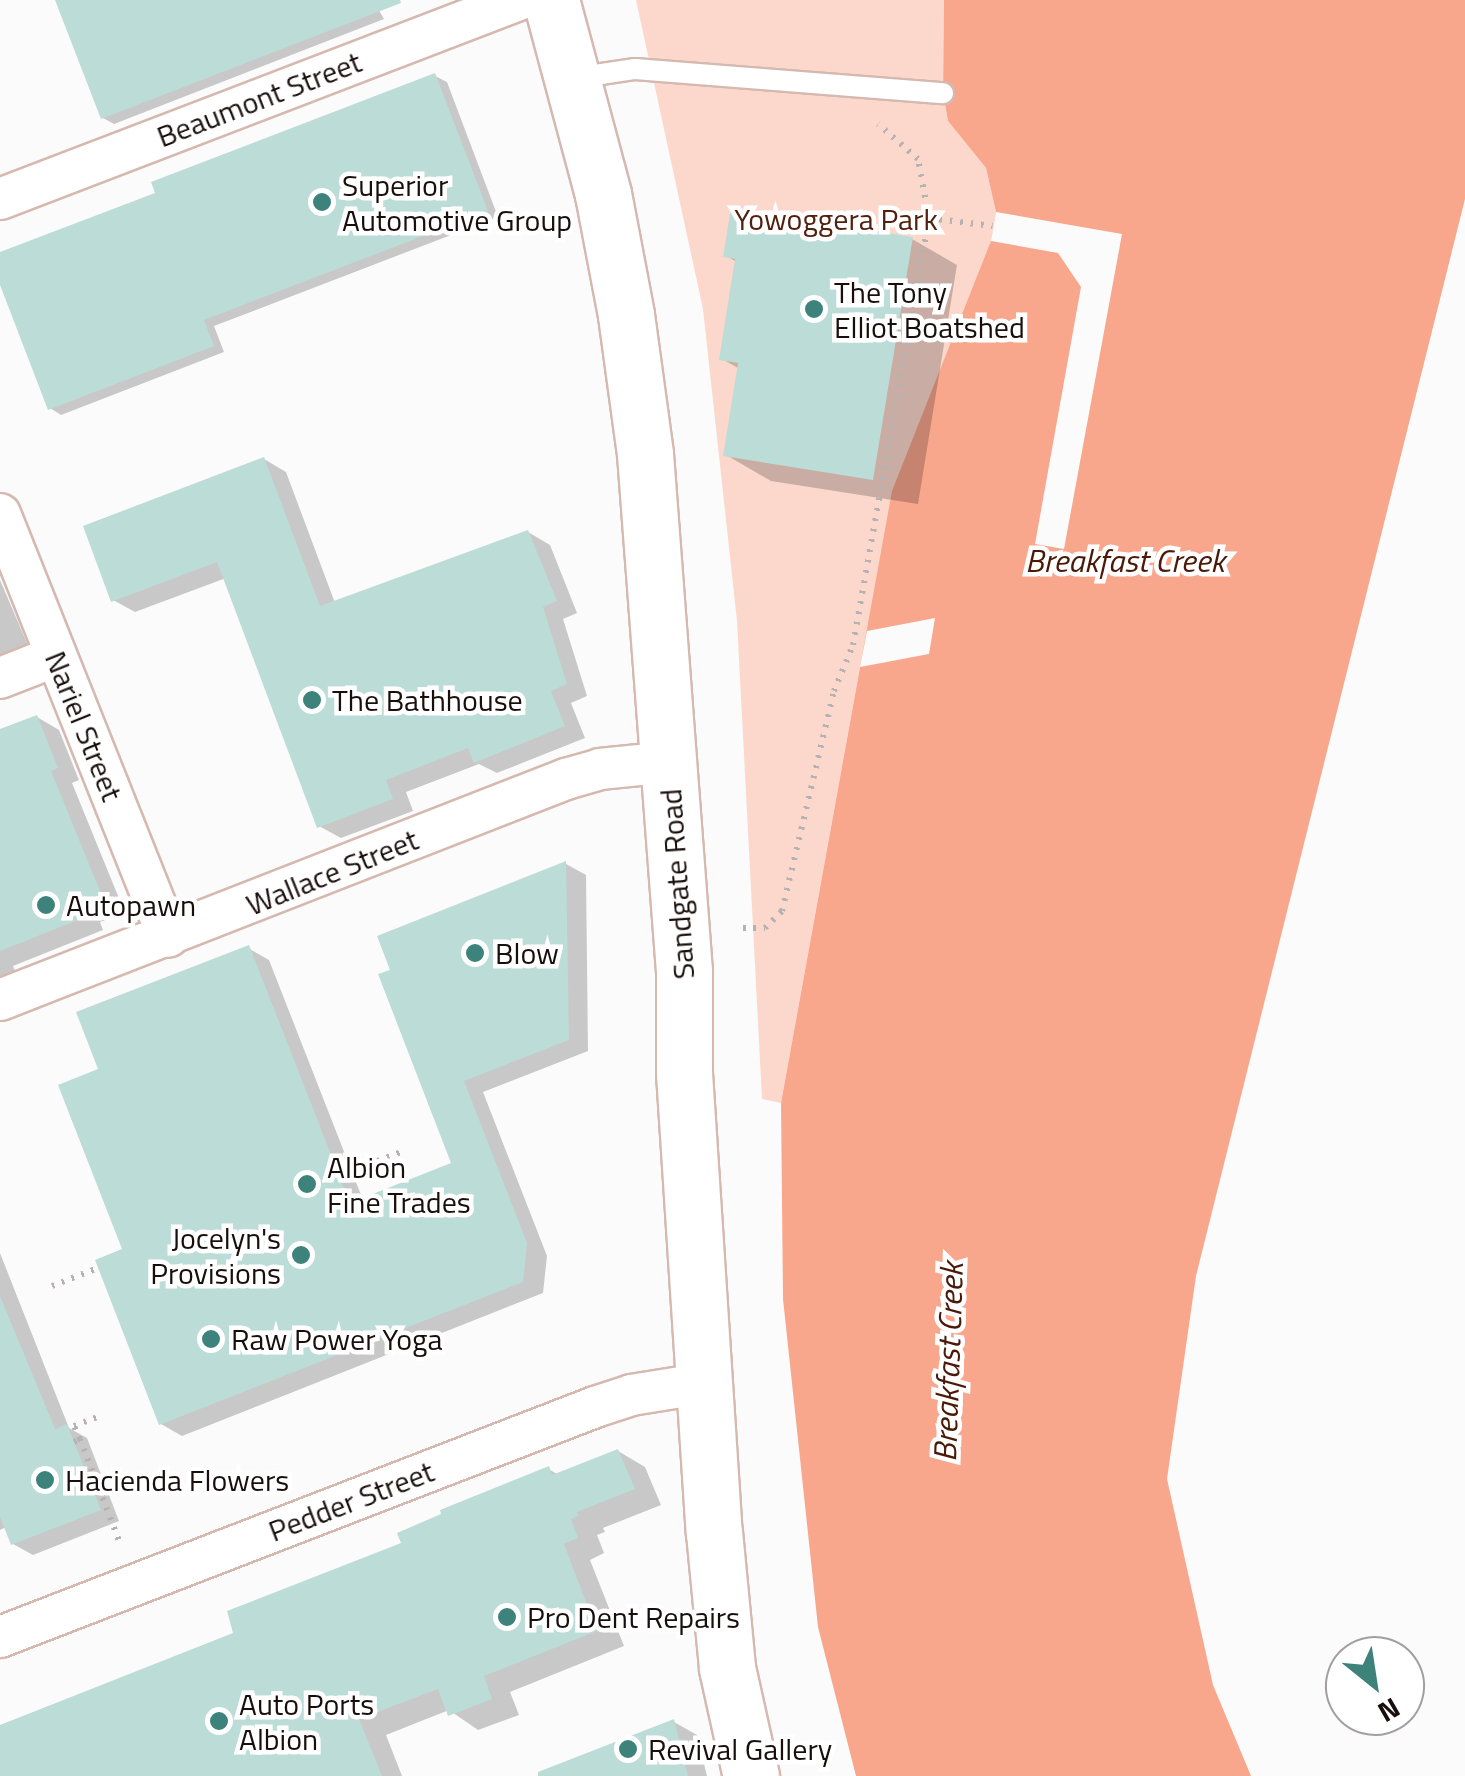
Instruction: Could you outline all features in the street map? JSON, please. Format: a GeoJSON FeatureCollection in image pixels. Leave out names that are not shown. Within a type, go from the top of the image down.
{"type":"FeatureCollection","features":[{"type":"Feature","properties":{"kind":"main road","name":"Sandgate Road"},"geometry":{"type":"LineString","coordinates":[[551,0],[575,78],[626,315],[645,454],[684,971],[684,1074],[727,1668],[751,1776]]}},
{"type":"Feature","properties":{"kind":"street","name":"Beaumont Street"},"geometry":{"type":"LineString","coordinates":[[0,199],[519,0]]}},
{"type":"Feature","properties":{"kind":"street","name":"Nariel Street"},"geometry":{"type":"LineString","coordinates":[[0,514],[168,937]]}},
{"type":"Feature","properties":{"kind":"street"},"geometry":{"type":"LineString","coordinates":[[0,678],[56,656]]}},
{"type":"Feature","properties":{"kind":"street","name":"Wallace Street"},"geometry":{"type":"LineString","coordinates":[[0,1000],[566,780],[600,769],[669,762]]}},
{"type":"Feature","properties":{"kind":"street","name":"Pedder Street"},"geometry":{"type":"LineString","coordinates":[[0,1637],[595,1407],[631,1396],[706,1383]]}},
{"type":"Feature","properties":{"kind":"lane"},"geometry":{"type":"LineString","coordinates":[[575,78],[635,69],[943,93]]}},
{"type":"Feature","properties":{"kind":"path"},"geometry":{"type":"LineString","coordinates":[[744,928],[765,928],[782,911],[834,691],[853,645],[930,218],[918,158]]}},
{"type":"Feature","properties":{"kind":"path"},"geometry":{"type":"LineString","coordinates":[[930,218],[993,226]]}},
{"type":"Feature","properties":{"kind":"path"},"geometry":{"type":"LineString","coordinates":[[338,1176],[406,1150]]}},
{"type":"Feature","properties":{"kind":"path"},"geometry":{"type":"LineString","coordinates":[[52,1286],[98,1268]]}},
{"type":"Feature","properties":{"kind":"path"},"geometry":{"type":"LineString","coordinates":[[102,1415],[74,1426],[125,1556]]}},
{"type":"Feature","properties":{"kind":"green space","name":"Yowoggera Park"},"geometry":{"type":"Polygon","coordinates":[[[636,0],[944,0],[943,93],[948,121],[986,168],[996,212],[991,241],[860,667],[781,1103],[762,1099],[737,621],[703,309],[636,0]]]}},
{"type":"Feature","properties":{"kind":"water","name":"Breakfast Creek"},"geometry":{"type":"Polygon","coordinates":[[[944,0],[1465,0],[1465,199],[1196,1276],[1167,1479],[1213,1685],[1251,1776],[856,1776],[818,1627],[783,1299],[781,1103],[892,491],[991,241],[996,212],[986,168],[948,121],[943,93],[944,0]]]}},
{"type":"Feature","properties":{"kind":"pier"},"geometry":{"type":"Polygon","coordinates":[[[996,212],[1122,234],[1064,549],[1035,544],[1081,287],[1058,253],[991,241],[996,212]]]}},
{"type":"Feature","properties":{"kind":"pier"},"geometry":{"type":"Polygon","coordinates":[[[935,618],[929,654],[860,667],[867,631],[935,618]]]}},
{"type":"Feature","properties":{"kind":"building"},"geometry":{"type":"Polygon","coordinates":[[[55,0],[400,0],[401,3],[101,119],[55,0]]]}},
{"type":"Feature","properties":{"kind":"building","name":"Superior Automotive Group"},"geometry":{"type":"Polygon","coordinates":[[[435,73],[488,211],[204,320],[214,346],[48,410],[0,285],[0,252],[155,193],[151,182],[435,73]]]}},
{"type":"Feature","properties":{"kind":"building","name":"The Tony Elliot Boatshed"},"geometry":{"type":"Polygon","coordinates":[[[731,208],[913,237],[873,480],[723,456],[738,363],[719,360],[735,259],[723,257],[731,208]]]}},
{"type":"Feature","properties":{"kind":"building"},"geometry":{"type":"Polygon","coordinates":[[[264,457],[320,606],[528,530],[557,601],[543,607],[567,684],[551,691],[565,726],[474,763],[468,748],[386,780],[393,799],[317,828],[217,562],[111,602],[83,526],[264,457]]]}},
{"type":"Feature","properties":{"kind":"building"},"geometry":{"type":"Polygon","coordinates":[[[37,715],[58,768],[51,771],[104,901],[80,910],[83,918],[0,951],[0,729],[37,715]]]}},
{"type":"Feature","properties":{"kind":"building"},"geometry":{"type":"Polygon","coordinates":[[[566,861],[569,1040],[464,1081],[527,1243],[523,1282],[159,1425],[95,1260],[122,1249],[58,1085],[98,1069],[76,1012],[249,945],[350,1203],[451,1163],[378,974],[390,970],[377,936],[566,861]]]}},
{"type":"Feature","properties":{"kind":"building","name":"Hacienda Flowers"},"geometry":{"type":"Polygon","coordinates":[[[0,1296],[55,1429],[67,1424],[101,1510],[11,1545],[0,1517],[0,1296]]]}},
{"type":"Feature","properties":{"kind":"building"},"geometry":{"type":"Polygon","coordinates":[[[618,1449],[635,1489],[577,1512],[578,1516],[571,1519],[578,1538],[564,1544],[597,1631],[484,1676],[492,1699],[448,1716],[438,1689],[359,1719],[382,1776],[0,1776],[0,1725],[233,1633],[227,1611],[401,1543],[397,1533],[441,1514],[440,1510],[549,1466],[552,1475],[618,1449]]]}},
{"type":"Feature","properties":{"kind":"building","name":"Revival Gallery"},"geometry":{"type":"Polygon","coordinates":[[[674,1719],[688,1776],[538,1776],[538,1772],[674,1719]]]}},
{"type":"Feature","properties":{"kind":"place","name":"Superior Automotive Group"},"geometry":{"type":"Point","coordinates":[322,202]}},
{"type":"Feature","properties":{"kind":"place","name":"The Tony Elliot Boatshed"},"geometry":{"type":"Point","coordinates":[814,309]}},
{"type":"Feature","properties":{"kind":"place","name":"The Bathhouse"},"geometry":{"type":"Point","coordinates":[312,700]}},
{"type":"Feature","properties":{"kind":"place","name":"Autopawn"},"geometry":{"type":"Point","coordinates":[46,905]}},
{"type":"Feature","properties":{"kind":"place","name":"Blow"},"geometry":{"type":"Point","coordinates":[475,953]}},
{"type":"Feature","properties":{"kind":"place","name":"Albion Fine Trades"},"geometry":{"type":"Point","coordinates":[307,1184]}},
{"type":"Feature","properties":{"kind":"place","name":"Jocelyn's Provisions"},"geometry":{"type":"Point","coordinates":[301,1255]}},
{"type":"Feature","properties":{"kind":"place","name":"Raw Power Yoga"},"geometry":{"type":"Point","coordinates":[211,1339]}},
{"type":"Feature","properties":{"kind":"place","name":"Hacienda Flowers"},"geometry":{"type":"Point","coordinates":[45,1480]}},
{"type":"Feature","properties":{"kind":"place","name":"Pro Dent Repairs"},"geometry":{"type":"Point","coordinates":[507,1617]}},
{"type":"Feature","properties":{"kind":"place","name":"Auto Ports Albion"},"geometry":{"type":"Point","coordinates":[219,1721]}},
{"type":"Feature","properties":{"kind":"place","name":"Revival Gallery"},"geometry":{"type":"Point","coordinates":[628,1749]}}]}
